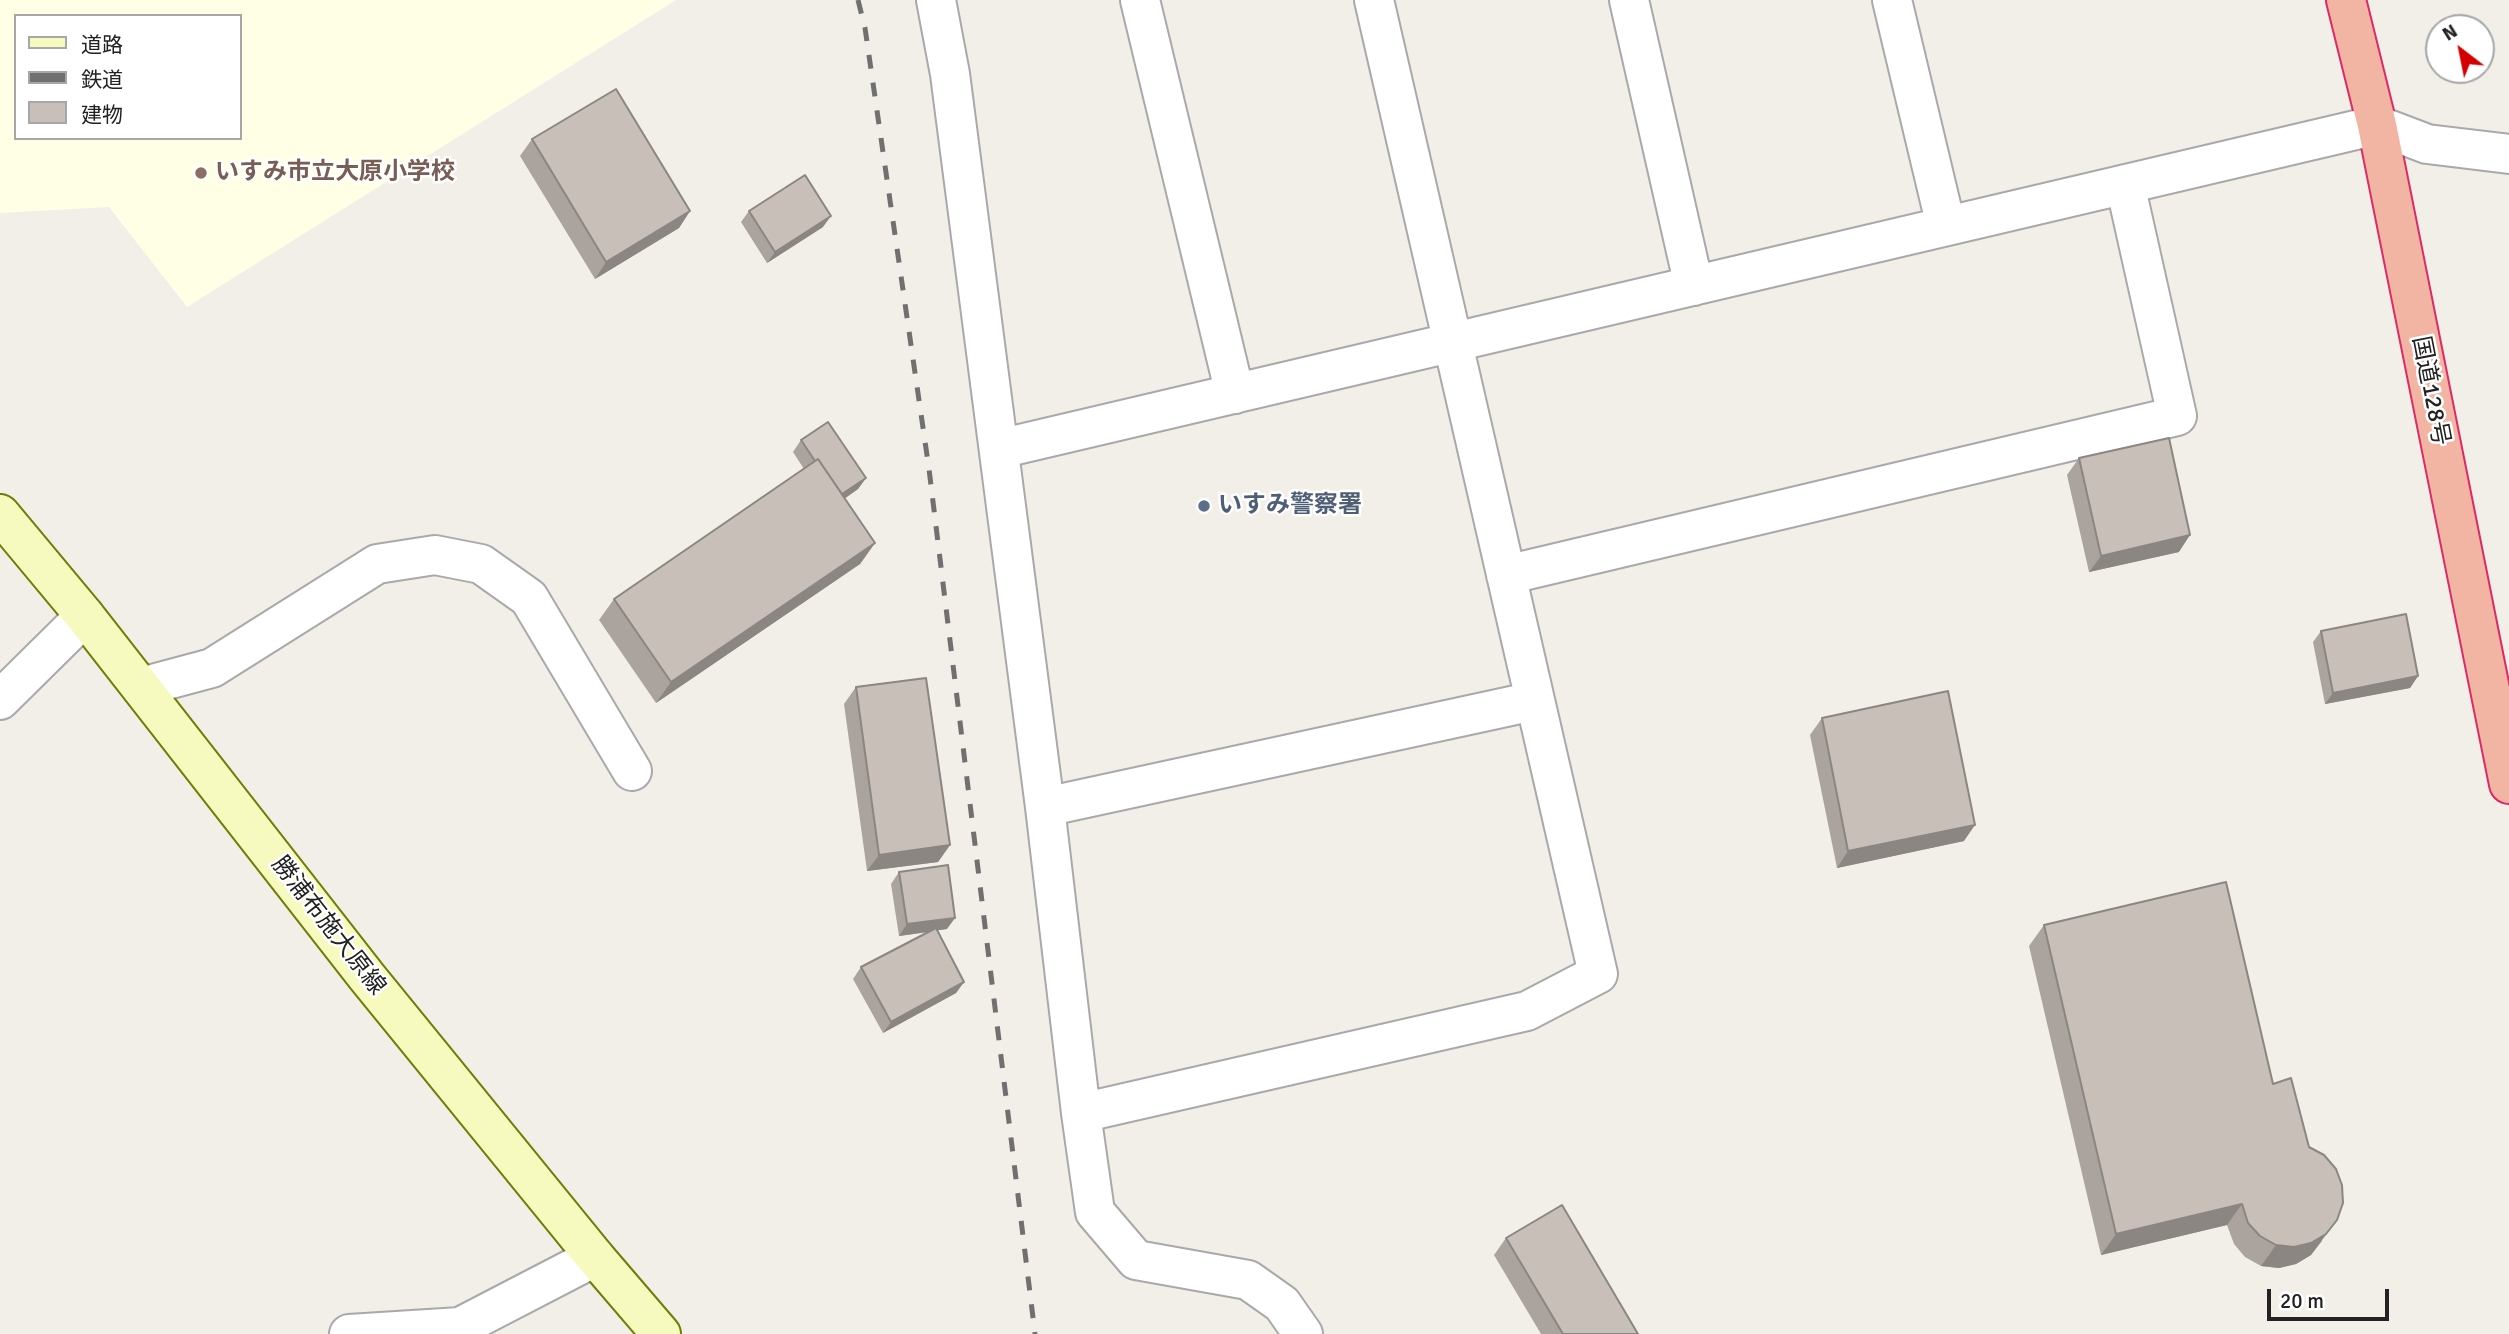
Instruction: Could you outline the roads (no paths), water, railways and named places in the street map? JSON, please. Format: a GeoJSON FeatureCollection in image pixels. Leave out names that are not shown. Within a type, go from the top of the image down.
{"type":"FeatureCollection","features":[{"type":"Feature","properties":{"kind":"highway","name":"国道128号"},"geometry":{"type":"LineString","coordinates":[[2346,0],[2377,125],[2509,784]]}},
{"type":"Feature","properties":{"kind":"main road","name":"勝浦布施大原線"},"geometry":{"type":"LineString","coordinates":[[0,514],[85,616],[367,976],[595,1257],[661,1334]]}},
{"type":"Feature","properties":{"kind":"street"},"geometry":{"type":"LineString","coordinates":[[936,0],[950,74],[1045,807],[1081,1114],[1096,1212],[1136,1260],[1248,1280],[1282,1304],[1303,1334]]}},
{"type":"Feature","properties":{"kind":"street"},"geometry":{"type":"LineString","coordinates":[[1140,0],[1235,394]]}},
{"type":"Feature","properties":{"kind":"street"},"geometry":{"type":"LineString","coordinates":[[1081,1114],[1527,1011],[1598,974],[1374,0]]}},
{"type":"Feature","properties":{"kind":"street"},"geometry":{"type":"LineString","coordinates":[[1629,0],[1694,286]]}},
{"type":"Feature","properties":{"kind":"street"},"geometry":{"type":"LineString","coordinates":[[1892,0],[1946,226]]}},
{"type":"Feature","properties":{"kind":"street"},"geometry":{"type":"LineString","coordinates":[[999,449],[2377,125],[2427,144],[2509,153]]}},
{"type":"Feature","properties":{"kind":"street"},"geometry":{"type":"LineString","coordinates":[[1506,575],[2177,416],[2125,184]]}},
{"type":"Feature","properties":{"kind":"street"},"geometry":{"type":"LineString","coordinates":[[141,687],[212,668],[377,564],[435,555],[481,564],[529,598],[632,771]]}},
{"type":"Feature","properties":{"kind":"street"},"geometry":{"type":"LineString","coordinates":[[0,701],[85,616]]}},
{"type":"Feature","properties":{"kind":"street"},"geometry":{"type":"LineString","coordinates":[[1045,807],[1535,701]]}},
{"type":"Feature","properties":{"kind":"street"},"geometry":{"type":"LineString","coordinates":[[349,1334],[460,1327],[595,1257]]}},
{"type":"Feature","properties":{"kind":"railway"},"geometry":{"type":"LineString","coordinates":[[858,0],[865,28],[929,469],[1035,1334]]}},
{"type":"Feature","properties":{"kind":"place","name":"いすみ市立大原小学校"},"geometry":{"type":"Point","coordinates":[201,173]}},
{"type":"Feature","properties":{"kind":"place","name":"いすみ警察署"},"geometry":{"type":"Point","coordinates":[1204,506]}}]}
